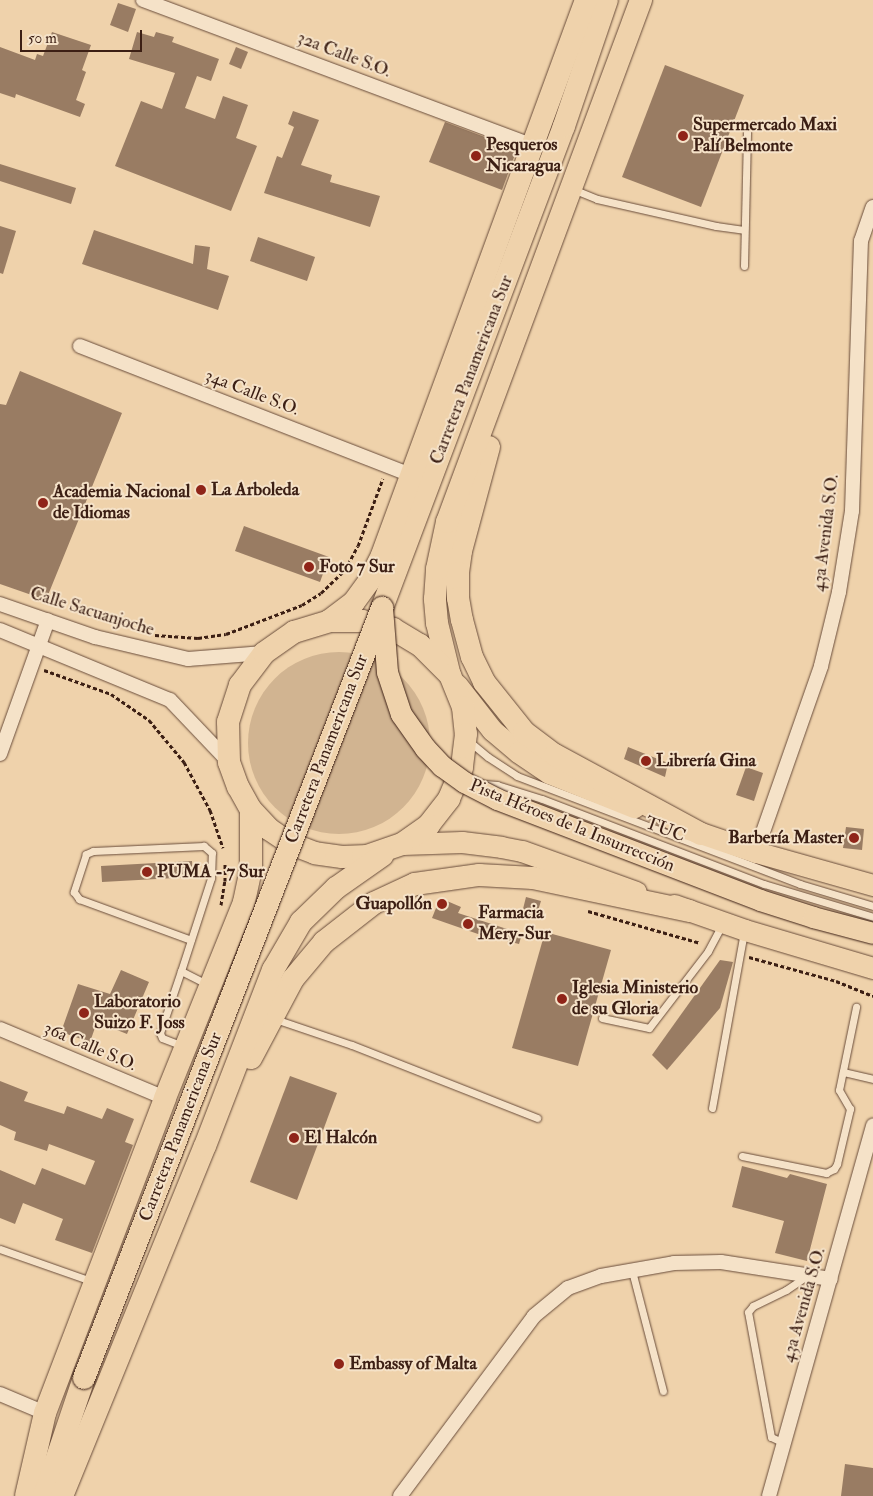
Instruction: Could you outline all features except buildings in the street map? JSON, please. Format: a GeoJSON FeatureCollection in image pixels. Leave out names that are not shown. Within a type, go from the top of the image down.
{"type":"FeatureCollection","features":[{"type":"Feature","properties":{"kind":"highway","name":"Carretera Panamericana Sur"},"geometry":{"type":"LineString","coordinates":[[329,621],[354,602],[369,581],[382,555],[586,0]]}},
{"type":"Feature","properties":{"kind":"highway","name":"Carretera Panamericana Sur"},"geometry":{"type":"LineString","coordinates":[[44,1496],[84,1378],[382,608],[564,126],[607,0]]}},
{"type":"Feature","properties":{"kind":"highway","name":"Carretera Panamericana Sur"},"geometry":{"type":"LineString","coordinates":[[62,1496],[205,1146],[264,1016],[273,970],[300,922],[336,888],[429,825],[449,799],[462,768],[466,734],[462,707],[450,675],[437,623],[437,569],[447,522],[641,0]]}},
{"type":"Feature","properties":{"kind":"highway"},"geometry":{"type":"LineString","coordinates":[[521,324],[461,551],[458,598],[472,657],[484,682],[524,732],[555,755],[701,834]]}},
{"type":"Feature","properties":{"kind":"highway"},"geometry":{"type":"LineString","coordinates":[[397,846],[368,856],[342,857],[316,853],[284,839],[269,829],[251,810],[238,787],[229,762],[228,722],[240,685],[264,653],[294,632],[329,621],[362,621],[392,629],[420,645],[450,675]]}},
{"type":"Feature","properties":{"kind":"highway","name":"Carretera Panamericana Sur"},"geometry":{"type":"LineString","coordinates":[[26,1496],[46,1413],[165,1098],[244,902],[250,868],[251,810]]}},
{"type":"Feature","properties":{"kind":"highway"},"geometry":{"type":"LineString","coordinates":[[264,1016],[324,942],[374,903],[415,884],[479,875],[533,878],[690,911]]}},
{"type":"Feature","properties":{"kind":"main road","name":"Pista Héroes de la Insurrección"},"geometry":{"type":"LineString","coordinates":[[382,608],[387,672],[401,714],[425,748],[442,766],[464,782],[497,799],[760,900],[873,933]]}},
{"type":"Feature","properties":{"kind":"main road"},"geometry":{"type":"LineString","coordinates":[[450,675],[492,730],[518,752],[549,773],[701,834],[873,886]]}},
{"type":"Feature","properties":{"kind":"main road","name":"Pista Héroes de la Insurrección"},"geometry":{"type":"LineString","coordinates":[[397,846],[462,842],[508,848],[745,930],[873,968]]}},
{"type":"Feature","properties":{"kind":"street","name":"32a Calle S.O."},"geometry":{"type":"LineString","coordinates":[[143,0],[533,146]]}},
{"type":"Feature","properties":{"kind":"street","name":"43a Avenida S.O."},"geometry":{"type":"LineString","coordinates":[[756,852],[821,666],[840,592],[852,511],[860,241],[870,221],[873,207]]}},
{"type":"Feature","properties":{"kind":"street","name":"34a Calle S.O."},"geometry":{"type":"LineString","coordinates":[[80,346],[411,475]]}},
{"type":"Feature","properties":{"kind":"street","name":"Calle Sacuanjoche"},"geometry":{"type":"LineString","coordinates":[[0,604],[95,637],[188,659],[264,653]]}},
{"type":"Feature","properties":{"kind":"street"},"geometry":{"type":"LineString","coordinates":[[0,754],[48,620]]}},
{"type":"Feature","properties":{"kind":"street"},"geometry":{"type":"LineString","coordinates":[[0,630],[170,700],[229,762]]}},
{"type":"Feature","properties":{"kind":"street","name":"36a Calle S.O."},"geometry":{"type":"LineString","coordinates":[[0,1029],[165,1098]]}},
{"type":"Feature","properties":{"kind":"street","name":"43a Avenida S.O."},"geometry":{"type":"LineString","coordinates":[[769,1496],[873,1125]]}},
{"type":"Feature","properties":{"kind":"street"},"geometry":{"type":"LineString","coordinates":[[400,1496],[534,1316],[568,1288],[601,1276],[674,1263],[721,1262],[831,1279]]}},
{"type":"Feature","properties":{"kind":"street"},"geometry":{"type":"LineString","coordinates":[[0,1394],[46,1413]]}},
{"type":"Feature","properties":{"kind":"lane"},"geometry":{"type":"LineString","coordinates":[[744,266],[747,129]]}},
{"type":"Feature","properties":{"kind":"lane"},"geometry":{"type":"LineString","coordinates":[[572,188],[597,199],[716,226],[744,230]]}},
{"type":"Feature","properties":{"kind":"lane","name":"TUC"},"geometry":{"type":"LineString","coordinates":[[466,734],[470,742],[488,757],[517,776],[800,884],[873,906]]}},
{"type":"Feature","properties":{"kind":"lane","name":"TUC"},"geometry":{"type":"LineString","coordinates":[[449,799],[465,786],[477,783],[498,785],[764,884],[873,917]]}},
{"type":"Feature","properties":{"kind":"lane"},"geometry":{"type":"LineString","coordinates":[[186,1047],[162,1038],[160,1032],[182,971],[211,878],[212,853],[204,846],[93,851],[86,854],[74,892],[79,899],[191,940]]}},
{"type":"Feature","properties":{"kind":"lane"},"geometry":{"type":"LineString","coordinates":[[602,1018],[649,1028],[711,946],[724,923]]}},
{"type":"Feature","properties":{"kind":"lane"},"geometry":{"type":"LineString","coordinates":[[712,1108],[739,954],[745,930]]}},
{"type":"Feature","properties":{"kind":"lane"},"geometry":{"type":"LineString","coordinates":[[182,971],[210,986]]}},
{"type":"Feature","properties":{"kind":"lane"},"geometry":{"type":"LineString","coordinates":[[742,1156],[826,1173],[834,1169],[837,1164],[850,1109],[839,1090],[856,1007]]}},
{"type":"Feature","properties":{"kind":"lane"},"geometry":{"type":"LineString","coordinates":[[264,1016],[286,1021],[537,1118]]}},
{"type":"Feature","properties":{"kind":"lane"},"geometry":{"type":"LineString","coordinates":[[843,1072],[873,1079]]}},
{"type":"Feature","properties":{"kind":"lane"},"geometry":{"type":"LineString","coordinates":[[0,1249],[96,1283]]}},
{"type":"Feature","properties":{"kind":"lane"},"geometry":{"type":"LineString","coordinates":[[632,1271],[663,1391]]}},
{"type":"Feature","properties":{"kind":"lane"},"geometry":{"type":"LineString","coordinates":[[784,1443],[771,1437],[748,1312],[753,1306],[786,1290],[807,1275]]}},
{"type":"Feature","properties":{"kind":"path"},"geometry":{"type":"LineString","coordinates":[[152,634],[198,638],[226,634],[302,605],[321,594],[345,570],[358,546],[377,496]]}},
{"type":"Feature","properties":{"kind":"path"},"geometry":{"type":"LineString","coordinates":[[32,666],[111,694],[149,720],[184,762],[210,810],[224,854]]}},
{"type":"Feature","properties":{"kind":"path"},"geometry":{"type":"LineString","coordinates":[[220,906],[226,881],[224,863]]}},
{"type":"Feature","properties":{"kind":"path"},"geometry":{"type":"LineString","coordinates":[[586,910],[711,946]]}},
{"type":"Feature","properties":{"kind":"path"},"geometry":{"type":"LineString","coordinates":[[739,954],[836,981],[873,996]]}},
{"type":"Feature","properties":{"kind":"shaded area"},"geometry":{"type":"Polygon","coordinates":[[[339,652],[357,654],[374,659],[403,679],[423,708],[428,725],[430,743],[428,761],[423,778],[403,807],[374,827],[357,832],[339,834],[321,832],[304,827],[275,807],[255,778],[250,761],[248,743],[250,725],[255,708],[275,679],[304,659],[321,654],[339,652]]]}},
{"type":"Feature","properties":{"kind":"place","name":"Supermercado Maxi Palí Belmonte"},"geometry":{"type":"Point","coordinates":[683,136]}},
{"type":"Feature","properties":{"kind":"place","name":"Pesqueros Nicaragua"},"geometry":{"type":"Point","coordinates":[476,156]}},
{"type":"Feature","properties":{"kind":"place","name":"La Arboleda"},"geometry":{"type":"Point","coordinates":[201,490]}},
{"type":"Feature","properties":{"kind":"place","name":"Academia Nacional de Idiomas"},"geometry":{"type":"Point","coordinates":[43,503]}},
{"type":"Feature","properties":{"kind":"place","name":"Foto 7 Sur"},"geometry":{"type":"Point","coordinates":[309,567]}},
{"type":"Feature","properties":{"kind":"place","name":"Librería Gina"},"geometry":{"type":"Point","coordinates":[646,761]}},
{"type":"Feature","properties":{"kind":"place","name":"Barbería Master"},"geometry":{"type":"Point","coordinates":[854,838]}},
{"type":"Feature","properties":{"kind":"place","name":"PUMA - 7 Sur"},"geometry":{"type":"Point","coordinates":[147,872]}},
{"type":"Feature","properties":{"kind":"place","name":"Guapollón"},"geometry":{"type":"Point","coordinates":[442,904]}},
{"type":"Feature","properties":{"kind":"place","name":"Farmacia Mery-Sur"},"geometry":{"type":"Point","coordinates":[468,924]}},
{"type":"Feature","properties":{"kind":"place","name":"Iglesia Ministerio de su Gloria"},"geometry":{"type":"Point","coordinates":[562,999]}},
{"type":"Feature","properties":{"kind":"place","name":"Laboratorio Suizo F. Joss"},"geometry":{"type":"Point","coordinates":[84,1013]}},
{"type":"Feature","properties":{"kind":"place","name":"El Halcón"},"geometry":{"type":"Point","coordinates":[294,1138]}},
{"type":"Feature","properties":{"kind":"place","name":"Embassy of Malta"},"geometry":{"type":"Point","coordinates":[339,1364]}}]}
